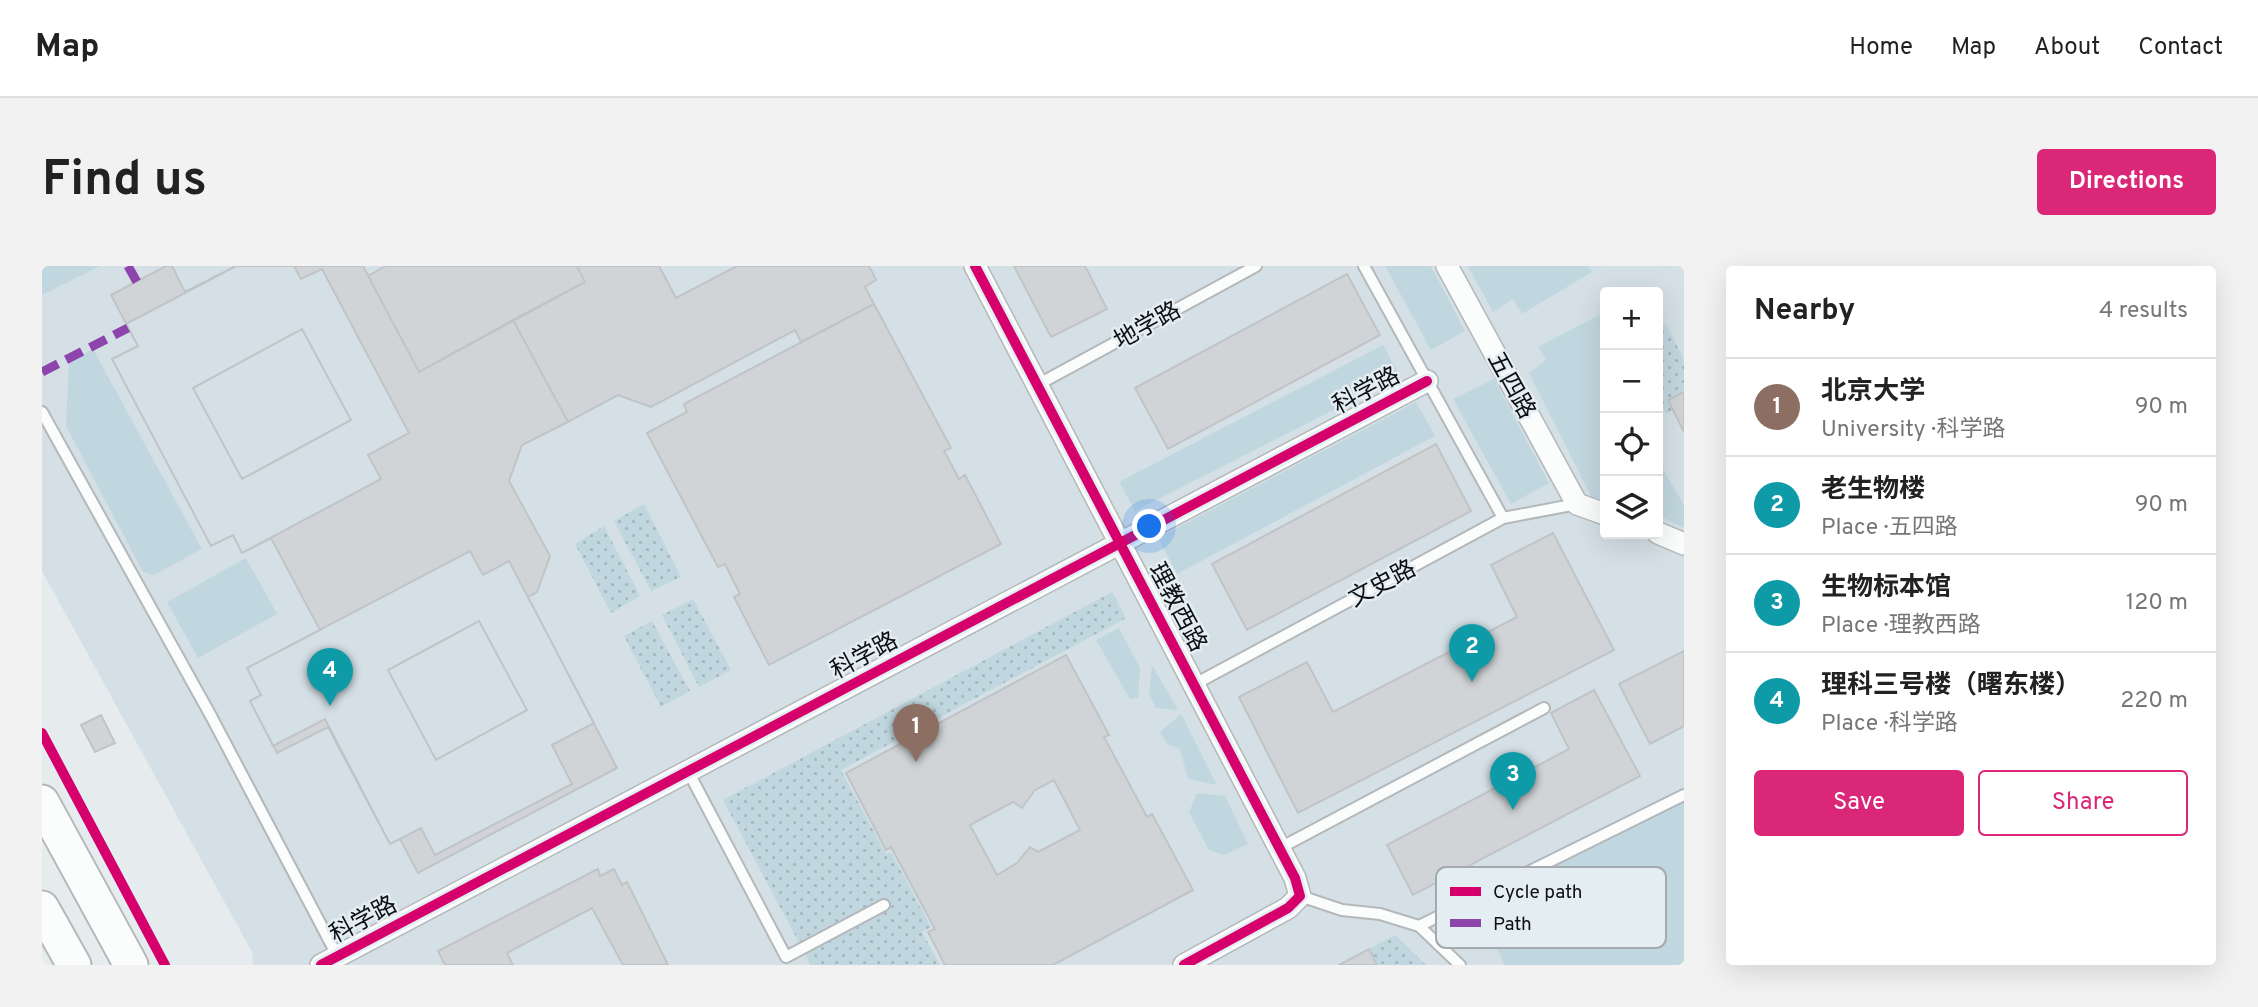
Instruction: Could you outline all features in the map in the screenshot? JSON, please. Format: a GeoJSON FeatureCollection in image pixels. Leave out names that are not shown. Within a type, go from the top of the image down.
{"type":"FeatureCollection","features":[{"type":"Feature","properties":{"kind":"main road"},"geometry":{"type":"LineString","coordinates":[[42,802],[131,965]]}},
{"type":"Feature","properties":{"kind":"main road"},"geometry":{"type":"LineString","coordinates":[[42,908],[74,965]]}},
{"type":"Feature","properties":{"kind":"street","name":"理教西路"},"geometry":{"type":"LineString","coordinates":[[975,266],[1280,848],[1300,896]]}},
{"type":"Feature","properties":{"kind":"street","name":"五四路"},"geometry":{"type":"LineString","coordinates":[[1447,266],[1577,504]]}},
{"type":"Feature","properties":{"kind":"street","name":"科学路"},"geometry":{"type":"LineString","coordinates":[[333,962],[1427,381]]}},
{"type":"Feature","properties":{"kind":"street"},"geometry":{"type":"LineString","coordinates":[[1577,504],[1600,512]]}},
{"type":"Feature","properties":{"kind":"street"},"geometry":{"type":"LineString","coordinates":[[1663,535],[1684,544]]}},
{"type":"Feature","properties":{"kind":"street"},"geometry":{"type":"LineString","coordinates":[[1184,965],[1288,908],[1300,896]]}},
{"type":"Feature","properties":{"kind":"lane","name":"地学路"},"geometry":{"type":"LineString","coordinates":[[1039,384],[1256,266]]}},
{"type":"Feature","properties":{"kind":"lane"},"geometry":{"type":"LineString","coordinates":[[1364,266],[1503,518]]}},
{"type":"Feature","properties":{"kind":"lane"},"geometry":{"type":"LineString","coordinates":[[42,412],[211,716],[333,962]]}},
{"type":"Feature","properties":{"kind":"lane","name":"文史路"},"geometry":{"type":"LineString","coordinates":[[1195,684],[1503,518],[1577,504]]}},
{"type":"Feature","properties":{"kind":"lane"},"geometry":{"type":"LineString","coordinates":[[1280,848],[1544,708]]}},
{"type":"Feature","properties":{"kind":"lane"},"geometry":{"type":"LineString","coordinates":[[689,773],[788,961],[884,905]]}},
{"type":"Feature","properties":{"kind":"lane"},"geometry":{"type":"LineString","coordinates":[[1538,867],[1684,795]]}},
{"type":"Feature","properties":{"kind":"lane"},"geometry":{"type":"LineString","coordinates":[[1300,896],[1342,910],[1380,914],[1419,926],[1436,942]]}},
{"type":"Feature","properties":{"kind":"lane"},"geometry":{"type":"LineString","coordinates":[[1419,926],[1436,918]]}},
{"type":"Feature","properties":{"kind":"lane"},"geometry":{"type":"LineString","coordinates":[[1442,948],[1460,965]]}},
{"type":"Feature","properties":{"kind":"shaded area"},"geometry":{"type":"Polygon","coordinates":[[[42,266],[1684,266],[1684,965],[253,965],[252,952],[42,571],[42,266]]]}},
{"type":"Feature","properties":{"kind":"shaded area"},"geometry":{"type":"Polygon","coordinates":[[[42,266],[100,266],[42,295],[42,266]]]}},
{"type":"Feature","properties":{"kind":"shaded area"},"geometry":{"type":"Polygon","coordinates":[[[1385,266],[1431,266],[1465,331],[1431,350],[1385,266]]]}},
{"type":"Feature","properties":{"kind":"shaded area"},"geometry":{"type":"Polygon","coordinates":[[[1468,266],[1588,266],[1592,272],[1522,314],[1513,299],[1493,312],[1468,266]]]}},
{"type":"Feature","properties":{"kind":"shaded area"},"geometry":{"type":"Polygon","coordinates":[[[1600,315],[1600,499],[1591,496],[1529,373],[1546,360],[1538,347],[1600,315]]]}},
{"type":"Feature","properties":{"kind":"shaded area"},"geometry":{"type":"Polygon","coordinates":[[[1666,324],[1684,360],[1684,404],[1666,414],[1663,408],[1663,326],[1666,324]]]}},
{"type":"Feature","properties":{"kind":"shaded area"},"geometry":{"type":"Polygon","coordinates":[[[1383,345],[1400,376],[1135,511],[1119,482],[1383,345]]]}},
{"type":"Feature","properties":{"kind":"shaded area"},"geometry":{"type":"Polygon","coordinates":[[[93,349],[202,549],[154,575],[143,572],[66,426],[69,362],[93,349]]]}},
{"type":"Feature","properties":{"kind":"shaded area"},"geometry":{"type":"Polygon","coordinates":[[[1494,379],[1549,483],[1511,504],[1453,399],[1494,379]]]}},
{"type":"Feature","properties":{"kind":"shaded area"},"geometry":{"type":"Polygon","coordinates":[[[1416,402],[1435,436],[1177,574],[1158,538],[1416,402]]]}},
{"type":"Feature","properties":{"kind":"shaded area"},"geometry":{"type":"Polygon","coordinates":[[[1663,469],[1684,505],[1684,528],[1663,518],[1663,469]]]}},
{"type":"Feature","properties":{"kind":"shaded area"},"geometry":{"type":"Polygon","coordinates":[[[644,504],[681,577],[651,591],[614,521],[644,504]]]}},
{"type":"Feature","properties":{"kind":"shaded area"},"geometry":{"type":"Polygon","coordinates":[[[604,526],[640,596],[611,613],[575,544],[604,526]]]}},
{"type":"Feature","properties":{"kind":"shaded area"},"geometry":{"type":"Polygon","coordinates":[[[246,558],[277,614],[198,658],[167,602],[246,558]]]}},
{"type":"Feature","properties":{"kind":"shaded area"},"geometry":{"type":"Polygon","coordinates":[[[1112,592],[1126,618],[841,770],[886,854],[891,852],[931,927],[922,932],[940,965],[811,965],[723,800],[1112,592]]]}},
{"type":"Feature","properties":{"kind":"shaded area"},"geometry":{"type":"Polygon","coordinates":[[[693,599],[731,670],[699,687],[662,615],[693,599]]]}},
{"type":"Feature","properties":{"kind":"shaded area"},"geometry":{"type":"Polygon","coordinates":[[[652,621],[690,691],[661,707],[624,636],[652,621]]]}},
{"type":"Feature","properties":{"kind":"shaded area"},"geometry":{"type":"Polygon","coordinates":[[[1119,628],[1140,668],[1138,698],[1130,699],[1096,640],[1119,628]]]}},
{"type":"Feature","properties":{"kind":"shaded area"},"geometry":{"type":"Polygon","coordinates":[[[1152,665],[1178,710],[1156,708],[1149,695],[1152,665]]]}},
{"type":"Feature","properties":{"kind":"shaded area"},"geometry":{"type":"Polygon","coordinates":[[[1181,714],[1217,785],[1188,779],[1180,749],[1167,744],[1160,732],[1181,714]]]}},
{"type":"Feature","properties":{"kind":"shaded area"},"geometry":{"type":"Polygon","coordinates":[[[1197,793],[1225,796],[1248,844],[1224,855],[1209,850],[1189,812],[1197,793]]]}},
{"type":"Feature","properties":{"kind":"shaded area"},"geometry":{"type":"Polygon","coordinates":[[[1684,797],[1684,965],[1504,965],[1497,948],[1666,948],[1666,867],[1549,867],[1596,846],[1684,797]]]}},
{"type":"Feature","properties":{"kind":"shaded area"},"geometry":{"type":"Polygon","coordinates":[[[1395,935],[1426,965],[1377,965],[1369,949],[1395,935]]]}},
{"type":"Feature","properties":{"kind":"building"},"geometry":{"type":"Polygon","coordinates":[[[166,266],[172,266],[185,292],[236,266],[363,266],[419,372],[513,320],[568,422],[522,445],[509,481],[550,556],[537,592],[528,597],[617,768],[418,873],[400,839],[390,844],[328,727],[277,753],[250,701],[261,695],[247,668],[320,630],[271,538],[242,553],[233,535],[211,546],[112,359],[138,346],[111,295],[166,266]],[[302,329],[193,388],[242,479],[351,420],[302,329]],[[479,621],[388,670],[436,760],[527,710],[479,621]]]}},
{"type":"Feature","properties":{"kind":"building"},"geometry":{"type":"Polygon","coordinates":[[[236,266],[294,266],[301,279],[322,269],[409,433],[368,455],[381,479],[242,553],[233,535],[211,546],[112,359],[138,346],[126,324],[236,266]],[[302,329],[193,388],[242,479],[351,420],[302,329]]]}},
{"type":"Feature","properties":{"kind":"building"},"geometry":{"type":"Polygon","coordinates":[[[386,266],[577,266],[585,282],[419,372],[368,276],[386,266]]]}},
{"type":"Feature","properties":{"kind":"building"},"geometry":{"type":"Polygon","coordinates":[[[577,266],[659,266],[676,298],[737,266],[869,266],[876,280],[865,287],[874,304],[801,342],[795,330],[651,407],[618,395],[568,422],[513,320],[585,282],[577,266]]]}},
{"type":"Feature","properties":{"kind":"building"},"geometry":{"type":"Polygon","coordinates":[[[1014,266],[1085,266],[1107,309],[1051,337],[1014,266]]]}},
{"type":"Feature","properties":{"kind":"building"},"geometry":{"type":"Polygon","coordinates":[[[1347,274],[1380,335],[1168,449],[1135,388],[1347,274]]]}},
{"type":"Feature","properties":{"kind":"building"},"geometry":{"type":"Polygon","coordinates":[[[874,304],[951,448],[944,451],[959,479],[965,475],[1001,544],[769,665],[734,597],[740,594],[725,564],[718,567],[647,433],[687,412],[684,404],[874,304]]]}},
{"type":"Feature","properties":{"kind":"building"},"geometry":{"type":"Polygon","coordinates":[[[1684,392],[1684,432],[1668,400],[1684,392]]]}},
{"type":"Feature","properties":{"kind":"building"},"geometry":{"type":"Polygon","coordinates":[[[1436,444],[1471,511],[1247,630],[1212,564],[1436,444]]]}},
{"type":"Feature","properties":{"kind":"building"},"geometry":{"type":"Polygon","coordinates":[[[1553,533],[1614,650],[1298,813],[1239,697],[1307,662],[1333,712],[1517,617],[1491,565],[1553,533]]]}},
{"type":"Feature","properties":{"kind":"building"},"geometry":{"type":"Polygon","coordinates":[[[470,551],[483,575],[509,561],[594,723],[552,745],[572,784],[435,855],[421,828],[390,844],[325,719],[273,746],[250,701],[261,695],[247,668],[470,551]],[[479,621],[388,670],[436,760],[527,710],[479,621]]]}},
{"type":"Feature","properties":{"kind":"building"},"geometry":{"type":"Polygon","coordinates":[[[1684,651],[1684,726],[1650,744],[1619,684],[1684,651]]]}},
{"type":"Feature","properties":{"kind":"building"},"geometry":{"type":"Polygon","coordinates":[[[1066,655],[1109,735],[1104,737],[1147,817],[1152,814],[1193,890],[1053,965],[945,965],[928,932],[935,929],[891,847],[886,850],[846,773],[1066,655]],[[1054,780],[1035,790],[1022,808],[1013,802],[970,825],[997,875],[1017,863],[1030,847],[1038,852],[1080,830],[1054,780]]]}},
{"type":"Feature","properties":{"kind":"building"},"geometry":{"type":"Polygon","coordinates":[[[1594,690],[1640,776],[1466,867],[1436,867],[1436,883],[1413,895],[1387,845],[1569,749],[1551,713],[1594,690]]]}},
{"type":"Feature","properties":{"kind":"building"},"geometry":{"type":"Polygon","coordinates":[[[101,715],[115,743],[95,752],[81,725],[101,715]]]}},
{"type":"Feature","properties":{"kind":"building"},"geometry":{"type":"Polygon","coordinates":[[[598,869],[600,876],[614,869],[622,885],[627,882],[668,965],[623,965],[592,908],[507,953],[513,965],[445,965],[438,951],[598,869]]]}},
{"type":"Feature","properties":{"kind":"building"},"geometry":{"type":"Polygon","coordinates":[[[1369,949],[1377,965],[1339,965],[1369,949]]]}},
{"type":"Feature","properties":{"kind":"marked path"},"geometry":{"type":"LineString","coordinates":[[128,266],[137,282]]}},
{"type":"Feature","properties":{"kind":"marked path"},"geometry":{"type":"LineString","coordinates":[[42,372],[128,328]]}},
{"type":"Feature","properties":{"kind":"cycle path"},"geometry":{"type":"LineString","coordinates":[[975,266],[1295,878],[1300,896],[1288,908],[1184,965]]}},
{"type":"Feature","properties":{"kind":"cycle path"},"geometry":{"type":"LineString","coordinates":[[321,965],[1427,381]]}},
{"type":"Feature","properties":{"kind":"cycle path"},"geometry":{"type":"LineString","coordinates":[[42,733],[165,965]]}},
{"type":"Feature","properties":{"kind":"place","name":"老生物楼"},"geometry":{"type":"Point","coordinates":[1472,682]}},
{"type":"Feature","properties":{"kind":"place","name":"理科三号楼（曙东楼）"},"geometry":{"type":"Point","coordinates":[330,706]}},
{"type":"Feature","properties":{"kind":"place","name":"北京大学"},"geometry":{"type":"Point","coordinates":[916,762]}},
{"type":"Feature","properties":{"kind":"place","name":"生物标本馆"},"geometry":{"type":"Point","coordinates":[1513,810]}}]}
